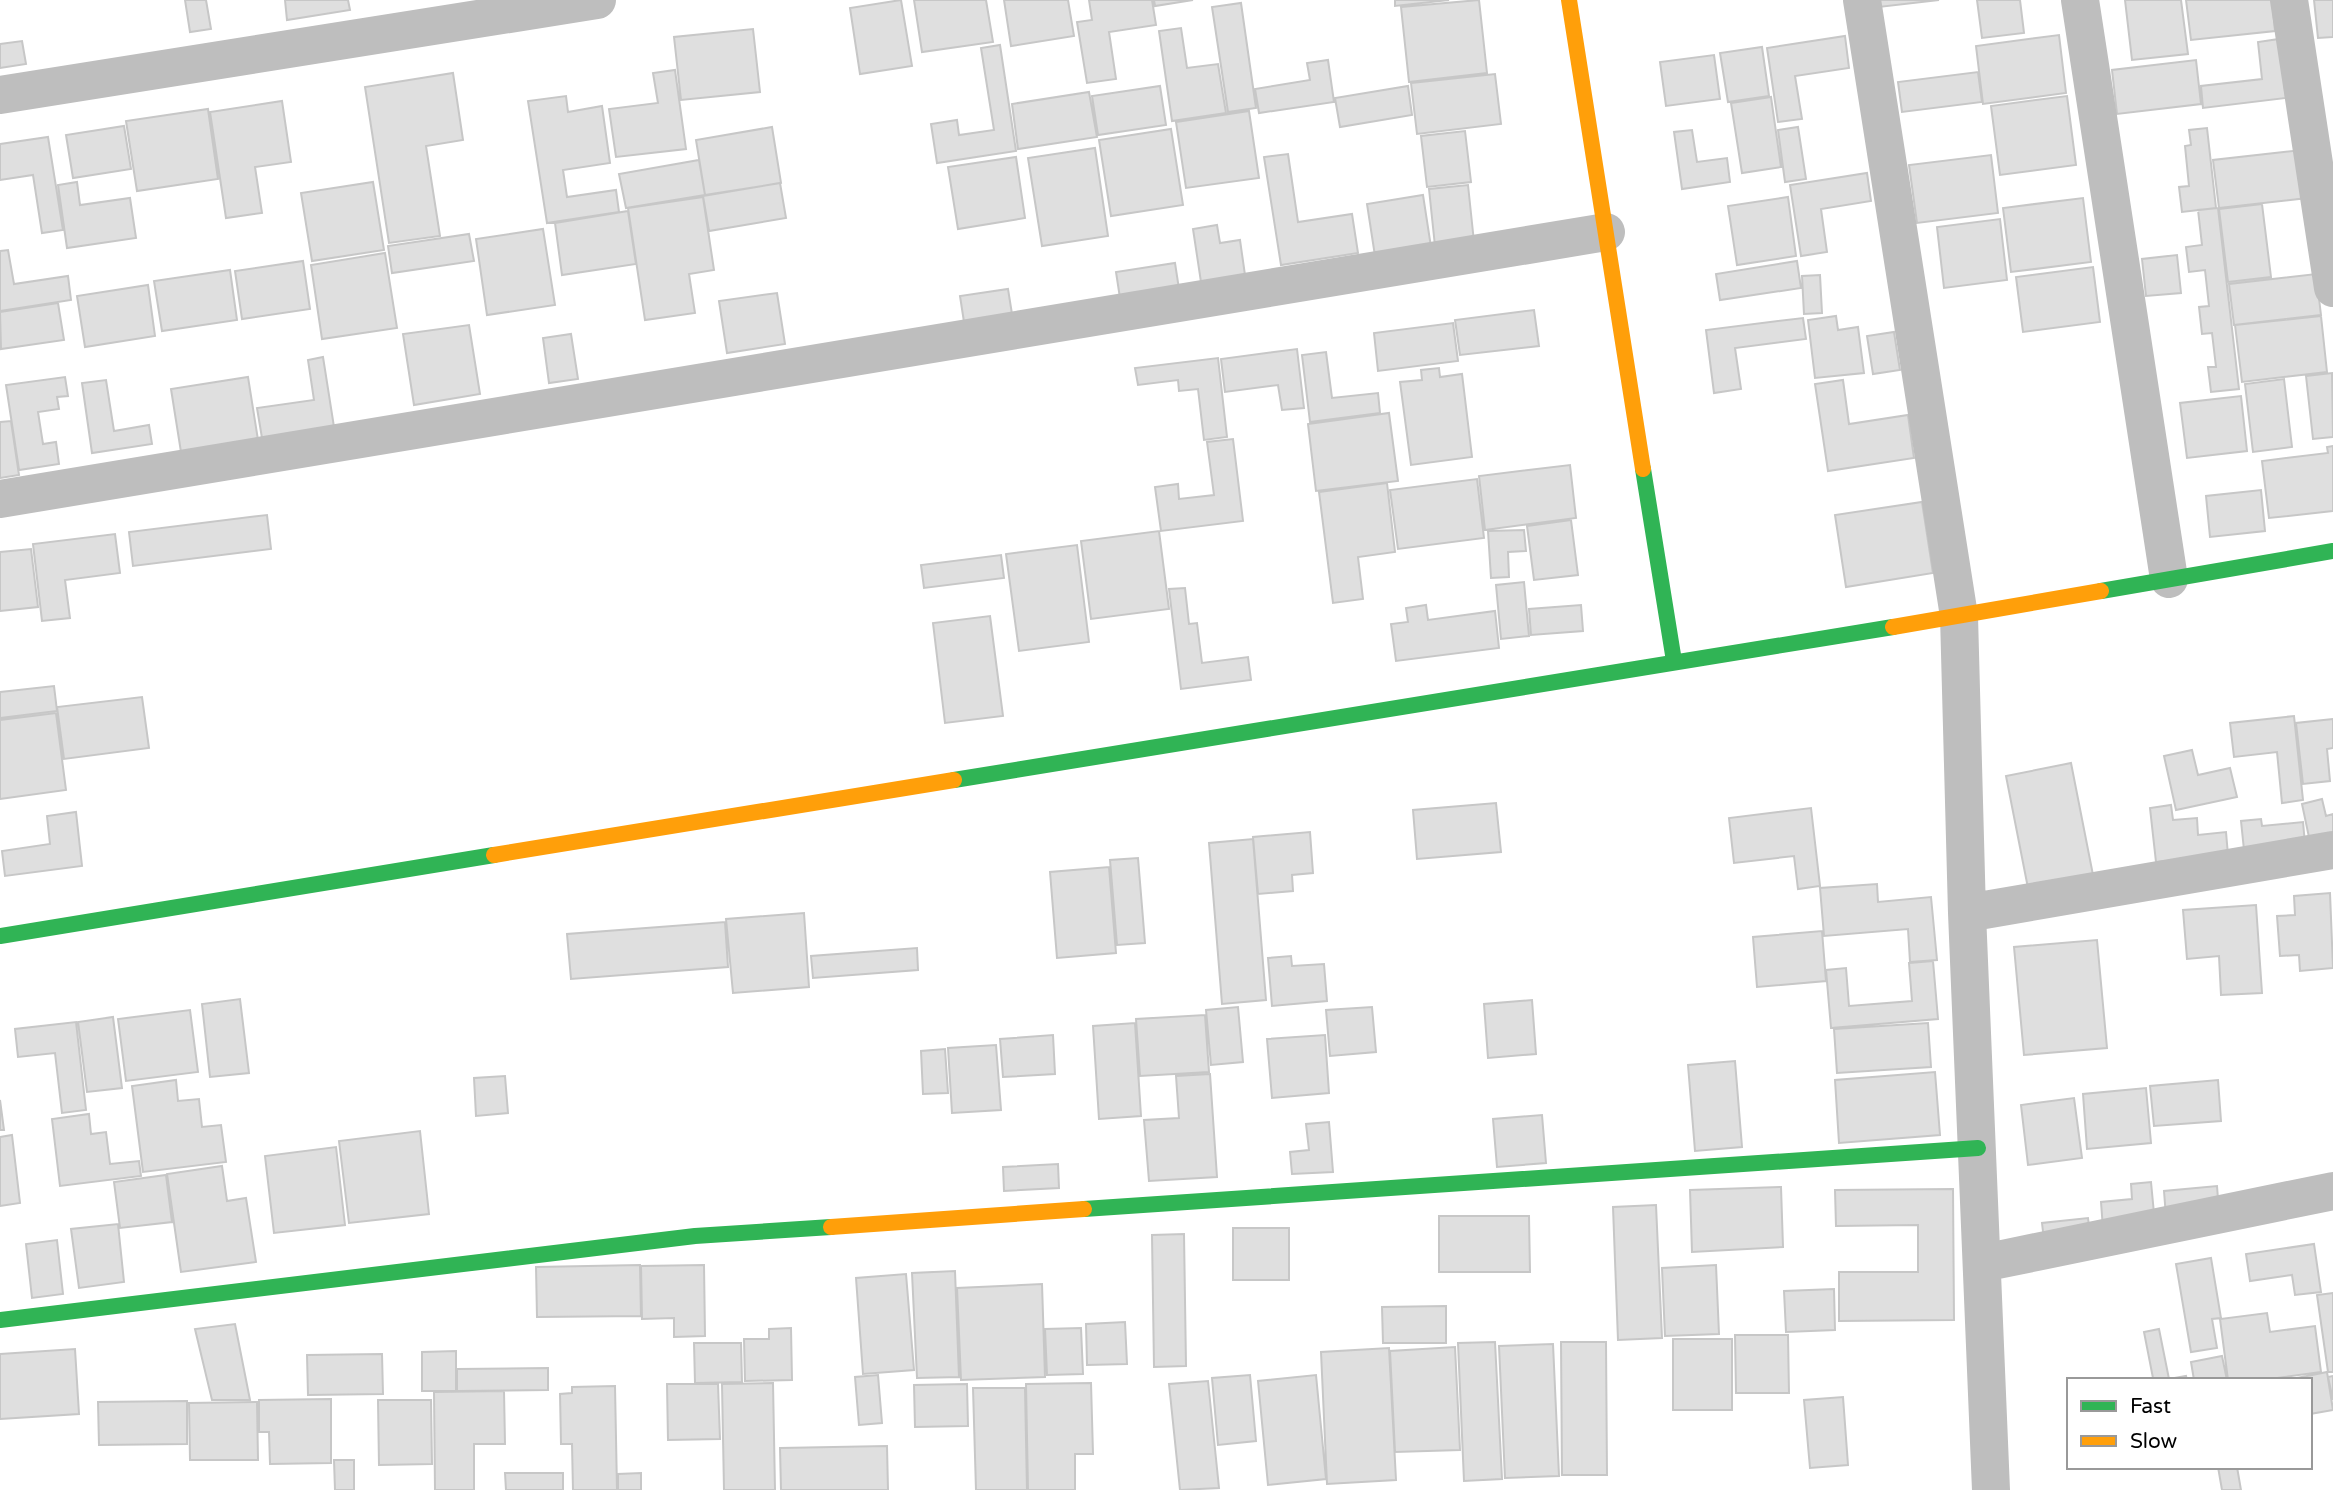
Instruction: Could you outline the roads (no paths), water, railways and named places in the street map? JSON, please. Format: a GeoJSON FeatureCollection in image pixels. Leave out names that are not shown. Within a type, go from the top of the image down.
{"type":"FeatureCollection","features":[{"type":"Feature","properties":{"kind":"street"},"geometry":{"type":"LineString","coordinates":[[0,95],[597,0]]}},
{"type":"Feature","properties":{"kind":"street"},"geometry":{"type":"LineString","coordinates":[[1569,0],[1674,661]]}},
{"type":"Feature","properties":{"kind":"street"},"geometry":{"type":"LineString","coordinates":[[1862,0],[1959,616],[1967,912],[1991,1490]]}},
{"type":"Feature","properties":{"kind":"street"},"geometry":{"type":"LineString","coordinates":[[2080,0],[2169,579]]}},
{"type":"Feature","properties":{"kind":"street"},"geometry":{"type":"LineString","coordinates":[[2289,0],[2333,288]]}},
{"type":"Feature","properties":{"kind":"street"},"geometry":{"type":"LineString","coordinates":[[0,499],[1606,232]]}},
{"type":"Feature","properties":{"kind":"street"},"geometry":{"type":"LineString","coordinates":[[0,936],[1959,616],[2333,551]]}},
{"type":"Feature","properties":{"kind":"street"},"geometry":{"type":"LineString","coordinates":[[1967,912],[2333,850]]}},
{"type":"Feature","properties":{"kind":"street"},"geometry":{"type":"LineString","coordinates":[[0,1320],[695,1236],[1978,1148]]}},
{"type":"Feature","properties":{"kind":"street"},"geometry":{"type":"LineString","coordinates":[[1983,1263],[2333,1191]]}}]}
